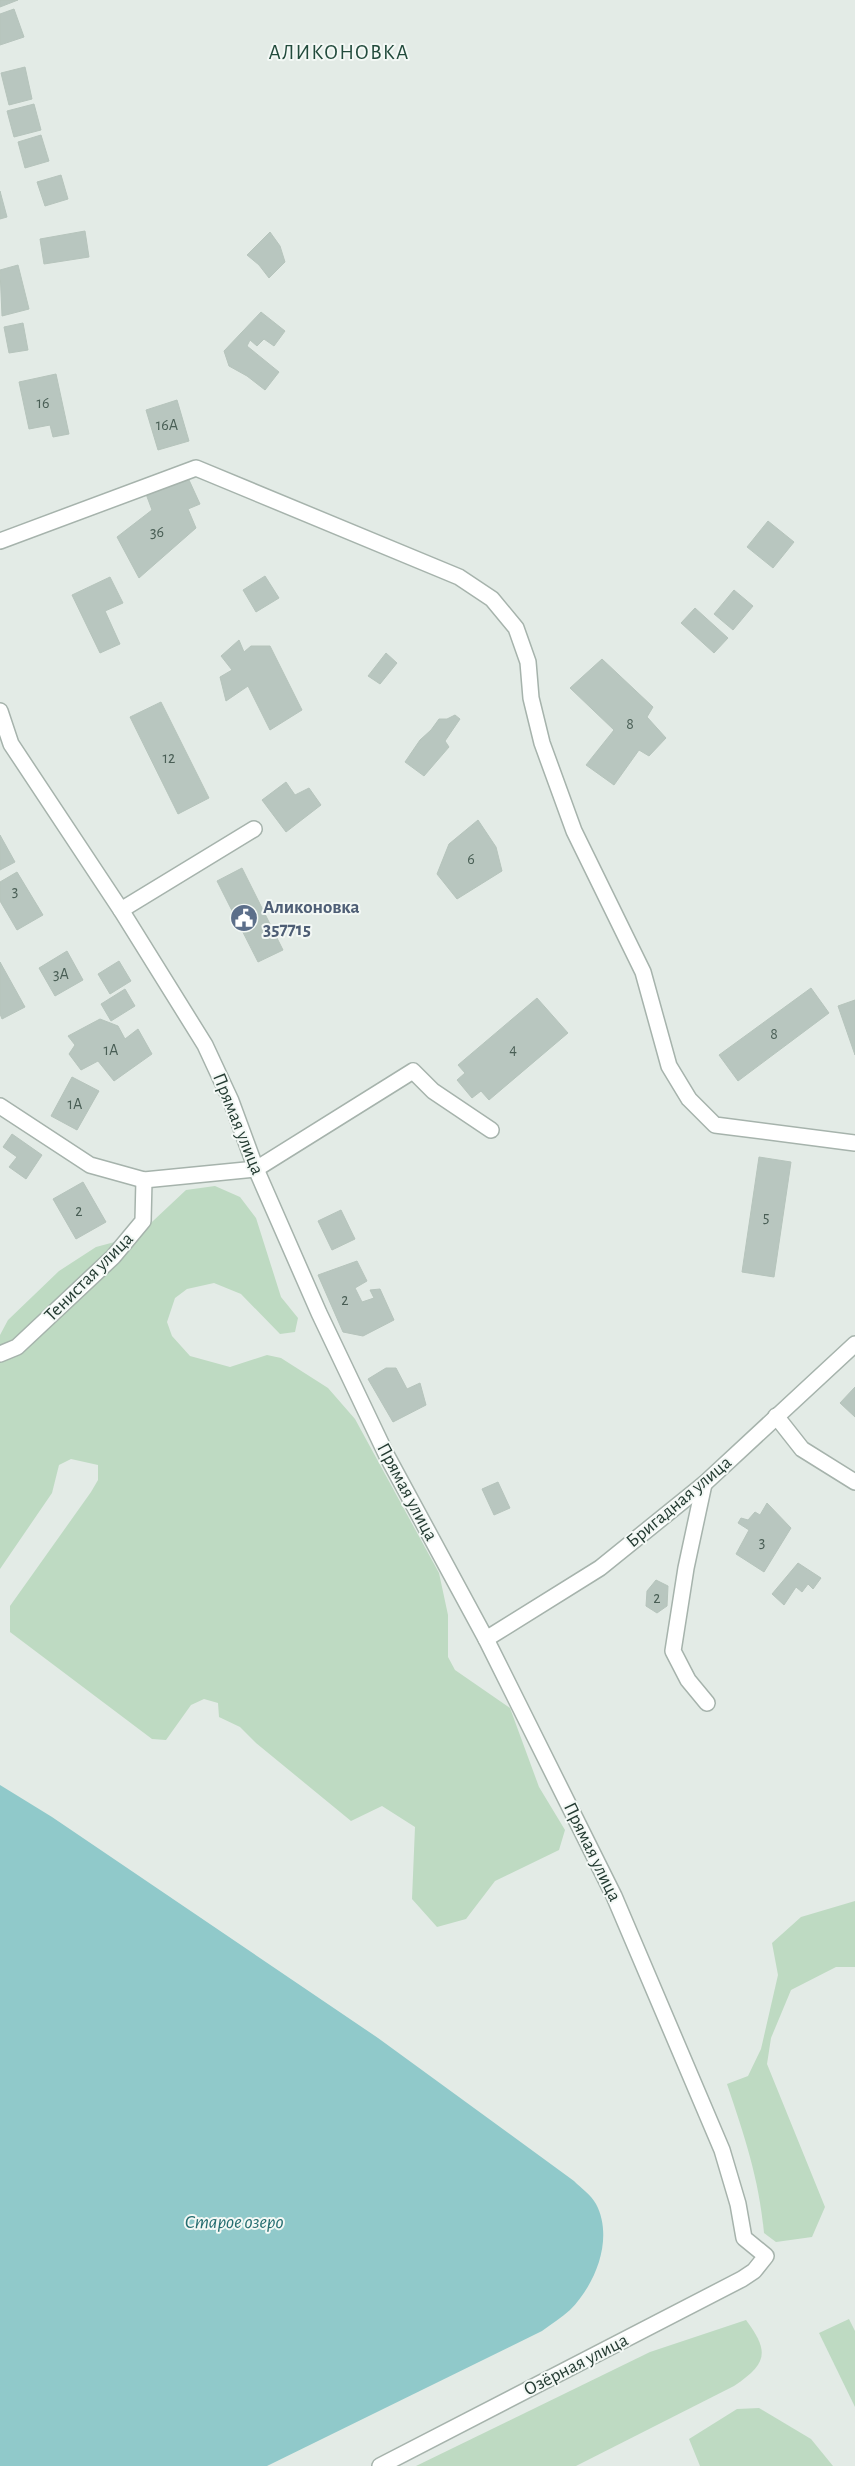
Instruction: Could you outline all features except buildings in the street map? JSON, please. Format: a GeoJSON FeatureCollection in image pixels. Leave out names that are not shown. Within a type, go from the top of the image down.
{"type":"FeatureCollection","features":[{"type":"Feature","properties":{"kind":"street"},"geometry":{"type":"LineString","coordinates":[[0,541],[196,468],[460,577],[492,599],[516,628],[528,662],[531,698],[545,752],[574,832],[643,972],[669,1066],[689,1099],[715,1125],[855,1143]]}},
{"type":"Feature","properties":{"kind":"street","name":"Прямая улица"},"geometry":{"type":"LineString","coordinates":[[0,711],[6,745],[122,910],[205,1045],[231,1101],[256,1169],[319,1313],[387,1456],[486,1639],[614,1896],[722,2150],[738,2204],[744,2238],[766,2256]]}},
{"type":"Feature","properties":{"kind":"street"},"geometry":{"type":"LineString","coordinates":[[122,910],[254,829]]}},
{"type":"Feature","properties":{"kind":"street"},"geometry":{"type":"LineString","coordinates":[[0,1106],[90,1164],[144,1180],[256,1169],[413,1071],[433,1091],[491,1130]]}},
{"type":"Feature","properties":{"kind":"street","name":"Тенистая улица"},"geometry":{"type":"LineString","coordinates":[[0,1354],[17,1347],[113,1257],[143,1221],[144,1180]]}},
{"type":"Feature","properties":{"kind":"street","name":"Бригадная улица"},"geometry":{"type":"LineString","coordinates":[[486,1639],[600,1568],[704,1484],[776,1416],[853,1348]]}},
{"type":"Feature","properties":{"kind":"street"},"geometry":{"type":"LineString","coordinates":[[776,1416],[802,1450],[855,1482]]}},
{"type":"Feature","properties":{"kind":"street"},"geometry":{"type":"LineString","coordinates":[[704,1484],[686,1568],[673,1651],[688,1680],[708,1703]]}},
{"type":"Feature","properties":{"kind":"street","name":"Озёрная улица"},"geometry":{"type":"LineString","coordinates":[[380,2466],[742,2279],[754,2271],[766,2256]]}},
{"type":"Feature","properties":{"kind":"green space"},"geometry":{"type":"Polygon","coordinates":[[[215,1186],[240,1197],[256,1218],[281,1297],[298,1318],[295,1332],[280,1334],[241,1294],[214,1283],[187,1289],[175,1298],[167,1322],[172,1336],[190,1356],[230,1367],[267,1355],[281,1358],[328,1388],[355,1419],[439,1573],[448,1615],[448,1657],[455,1670],[510,1708],[539,1787],[565,1830],[559,1850],[495,1881],[466,1919],[437,1927],[412,1899],[415,1827],[382,1806],[351,1821],[256,1743],[240,1727],[219,1717],[218,1703],[204,1699],[191,1705],[166,1740],[152,1739],[10,1632],[10,1606],[91,1492],[98,1480],[98,1465],[71,1459],[59,1465],[52,1493],[0,1569],[0,1335],[8,1320],[59,1271],[96,1247],[137,1236],[186,1190],[215,1186]]]}},
{"type":"Feature","properties":{"kind":"green space"},"geometry":{"type":"Polygon","coordinates":[[[855,1901],[855,1967],[836,1967],[791,1990],[771,2038],[767,2064],[825,2207],[812,2237],[776,2242],[764,2233],[755,2175],[727,2084],[748,2076],[761,2049],[778,1975],[772,1943],[801,1917],[855,1901]]]}},
{"type":"Feature","properties":{"kind":"green space"},"geometry":{"type":"Polygon","coordinates":[[[849,2319],[855,2331],[855,2407],[819,2333],[849,2319]]]}},
{"type":"Feature","properties":{"kind":"green space"},"geometry":{"type":"Polygon","coordinates":[[[746,2320],[759,2341],[761,2357],[759,2364],[745,2378],[734,2386],[576,2466],[416,2466],[650,2352],[746,2320]]]}},
{"type":"Feature","properties":{"kind":"green space"},"geometry":{"type":"Polygon","coordinates":[[[759,2408],[811,2439],[833,2466],[700,2466],[689,2439],[737,2409],[759,2408]]]}},
{"type":"Feature","properties":{"kind":"water","name":"Старое озеро"},"geometry":{"type":"Polygon","coordinates":[[[0,1785],[52,1817],[378,2038],[574,2181],[586,2192],[596,2204],[601,2217],[603,2246],[600,2260],[588,2287],[570,2310],[542,2331],[267,2466],[0,2466],[0,1785]]]}},
{"type":"Feature","properties":{"kind":"place","name":"Аликоновка 357715"},"geometry":{"type":"Point","coordinates":[244,918]}},
{"type":"Feature","properties":{"kind":"district","name":"АЛИКОНОВКА"},"geometry":{"type":"Point","coordinates":[339,52]}}]}
